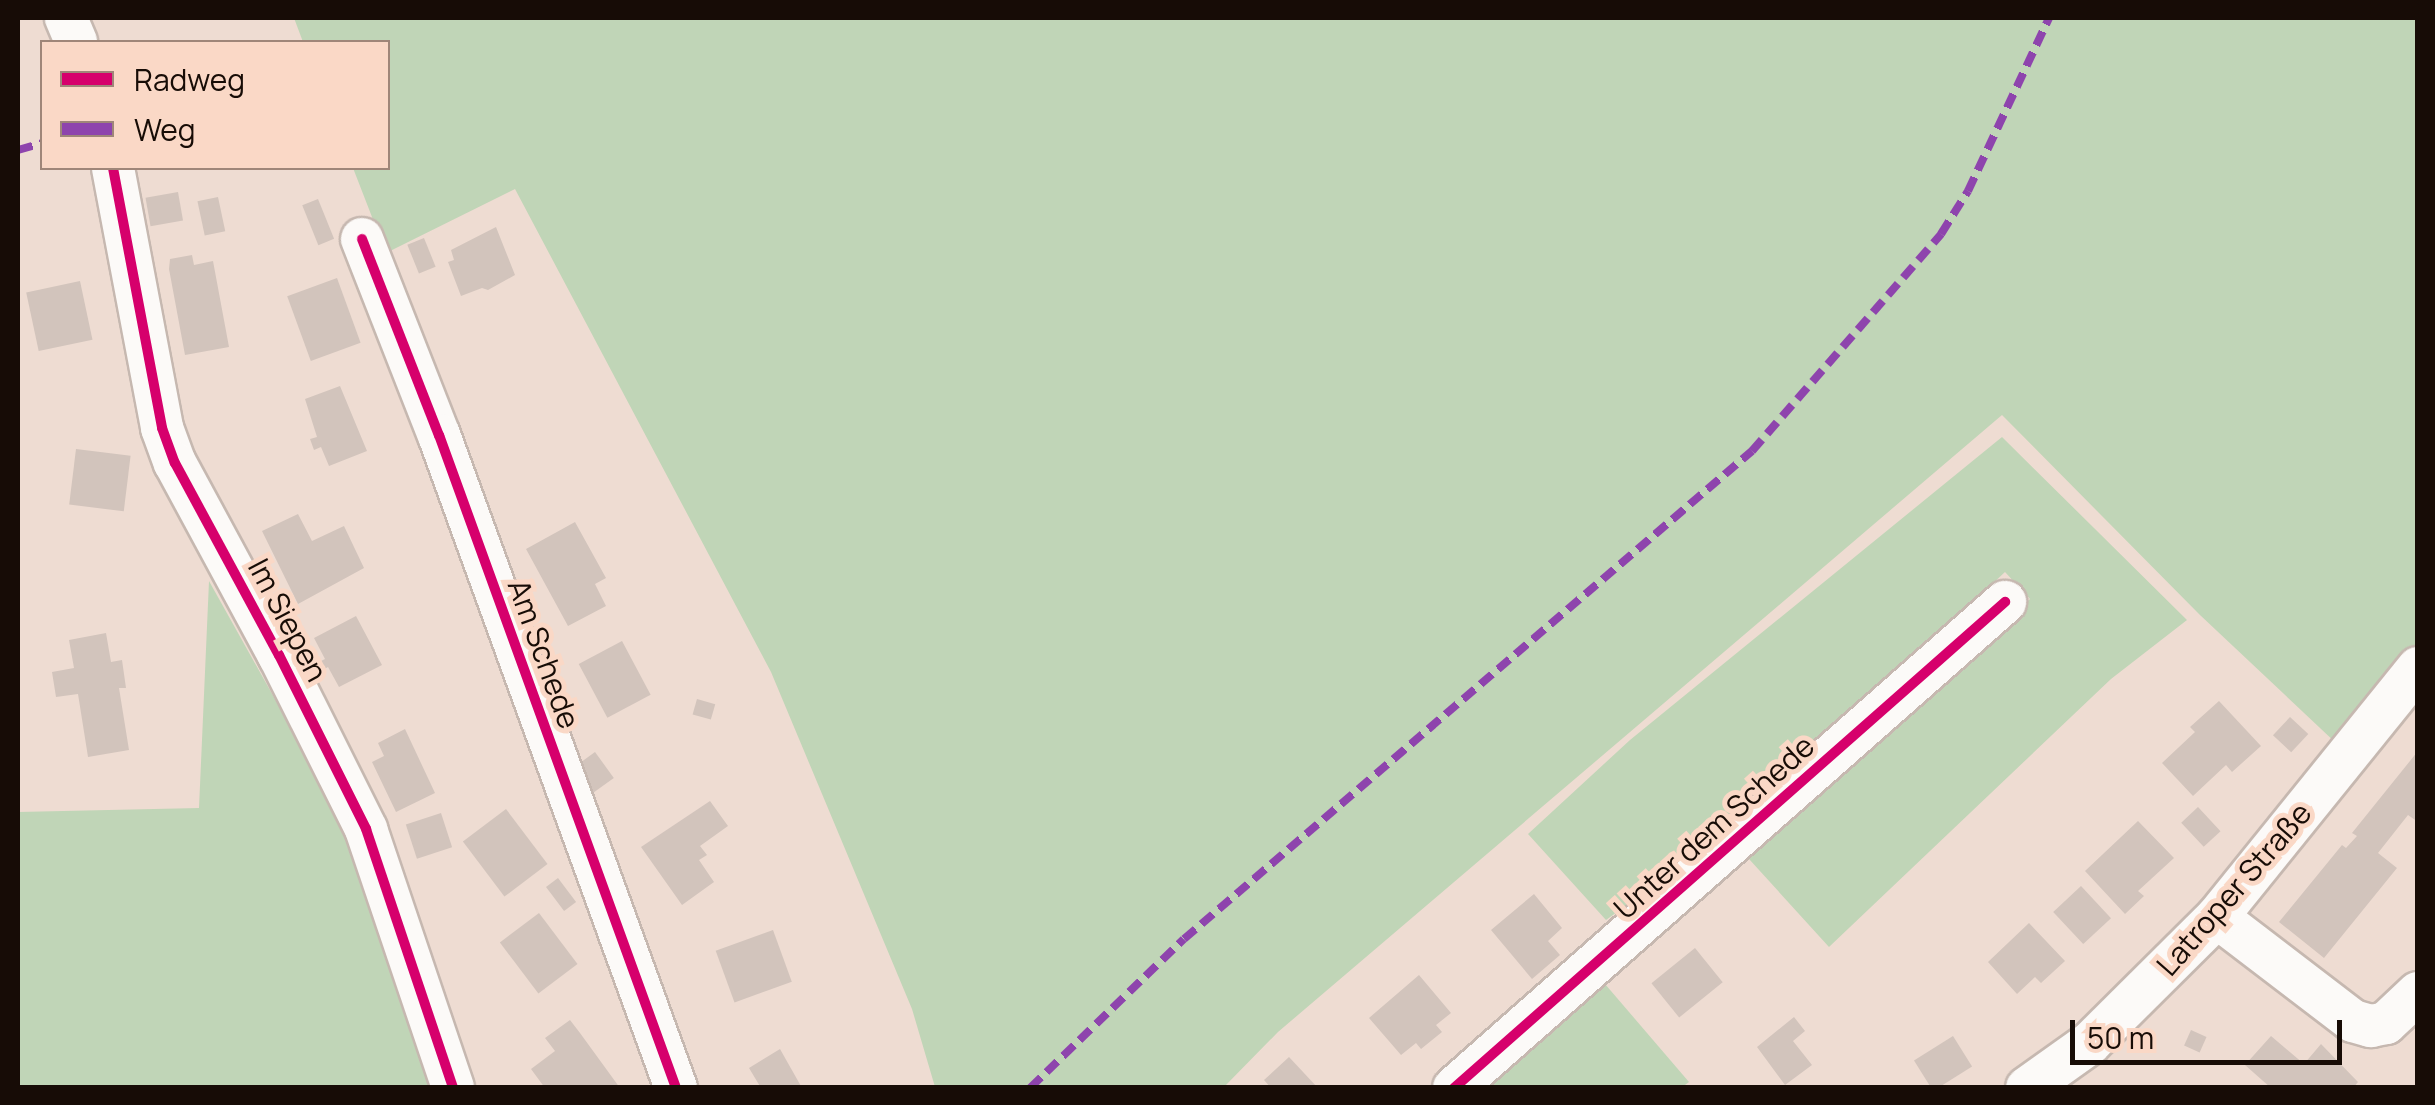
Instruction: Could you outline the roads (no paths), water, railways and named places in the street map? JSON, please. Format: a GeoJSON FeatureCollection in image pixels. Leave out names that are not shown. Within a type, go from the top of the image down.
{"type":"FeatureCollection","features":[{"type":"Feature","properties":{"kind":"street","name":"Im Siepen"},"geometry":{"type":"LineString","coordinates":[[113,170],[168,446],[366,828],[453,1088]]}},
{"type":"Feature","properties":{"kind":"street","name":"Am Schede"},"geometry":{"type":"LineString","coordinates":[[362,238],[439,435],[676,1088]]}},
{"type":"Feature","properties":{"kind":"street","name":"Unter dem Schede"},"geometry":{"type":"LineString","coordinates":[[1454,1088],[2005,602]]}},
{"type":"Feature","properties":{"kind":"street","name":"Latroper Straße"},"geometry":{"type":"LineString","coordinates":[[2028,1088],[2090,1043],[2217,917],[2418,668]]}},
{"type":"Feature","properties":{"kind":"street"},"geometry":{"type":"LineString","coordinates":[[2217,917],[2353,1021],[2371,1026],[2386,1023],[2418,992]]}}]}
